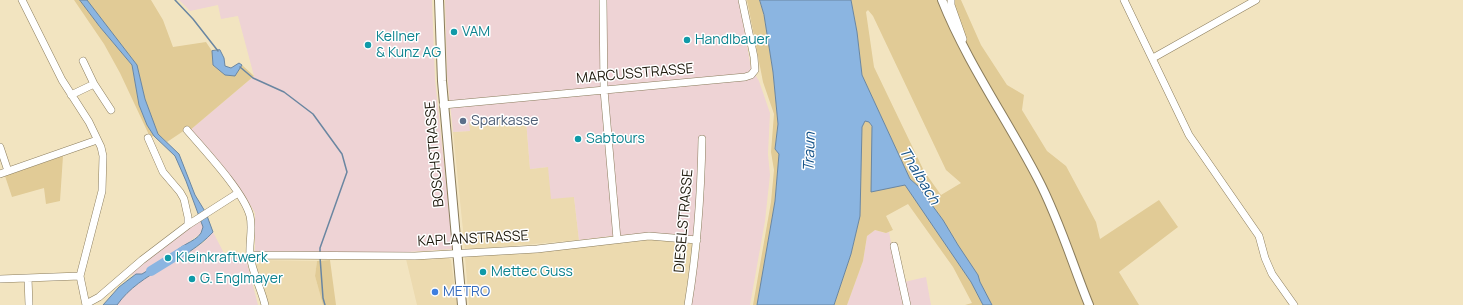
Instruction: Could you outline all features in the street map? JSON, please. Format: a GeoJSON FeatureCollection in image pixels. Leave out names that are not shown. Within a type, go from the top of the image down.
{"type":"FeatureCollection","features":[{"type":"Feature","properties":{"kind":"main road","name":"BOSCHSTRASSE"},"geometry":{"type":"LineString","coordinates":[[439,0],[440,59],[462,305]]}},
{"type":"Feature","properties":{"kind":"main road"},"geometry":{"type":"LineString","coordinates":[[942,0],[963,46],[1038,179],[1056,215],[1089,305]]}},
{"type":"Feature","properties":{"kind":"street"},"geometry":{"type":"LineString","coordinates":[[22,0],[62,80],[89,122],[103,156],[102,191],[80,276],[86,305],[99,297],[142,260],[196,219],[238,193]]}},
{"type":"Feature","properties":{"kind":"street"},"geometry":{"type":"LineString","coordinates":[[603,0],[604,90],[617,239]]}},
{"type":"Feature","properties":{"kind":"street","name":"MARCUSSTRASSE"},"geometry":{"type":"LineString","coordinates":[[444,106],[604,90],[697,85],[751,75],[755,70],[754,57],[742,0]]}},
{"type":"Feature","properties":{"kind":"street"},"geometry":{"type":"LineString","coordinates":[[951,0],[951,5],[962,37],[963,46]]}},
{"type":"Feature","properties":{"kind":"street"},"geometry":{"type":"LineString","coordinates":[[1124,0],[1189,134],[1259,236],[1265,258],[1272,274],[1294,305]]}},
{"type":"Feature","properties":{"kind":"street"},"geometry":{"type":"LineString","coordinates":[[1153,58],[1256,0]]}},
{"type":"Feature","properties":{"kind":"street"},"geometry":{"type":"LineString","coordinates":[[83,61],[94,84],[112,110]]}},
{"type":"Feature","properties":{"kind":"street"},"geometry":{"type":"LineString","coordinates":[[71,95],[94,84]]}},
{"type":"Feature","properties":{"kind":"street"},"geometry":{"type":"LineString","coordinates":[[187,130],[243,199],[250,216],[250,255],[253,268],[262,291],[264,305]]}},
{"type":"Feature","properties":{"kind":"street"},"geometry":{"type":"LineString","coordinates":[[148,138],[163,172],[180,192],[184,200],[188,217],[188,225]]}},
{"type":"Feature","properties":{"kind":"street"},"geometry":{"type":"LineString","coordinates":[[0,174],[97,140]]}},
{"type":"Feature","properties":{"kind":"street","name":"DIESELSTRASSE"},"geometry":{"type":"LineString","coordinates":[[688,305],[697,240],[702,140]]}},
{"type":"Feature","properties":{"kind":"street"},"geometry":{"type":"LineString","coordinates":[[0,147],[8,171]]}},
{"type":"Feature","properties":{"kind":"street","name":"KAPLANSTRASSE"},"geometry":{"type":"LineString","coordinates":[[250,255],[415,256],[537,249],[649,236],[697,240]]}},
{"type":"Feature","properties":{"kind":"street"},"geometry":{"type":"LineString","coordinates":[[894,246],[907,305]]}},
{"type":"Feature","properties":{"kind":"street"},"geometry":{"type":"LineString","coordinates":[[0,279],[80,276]]}},
{"type":"Feature","properties":{"kind":"street"},"geometry":{"type":"LineString","coordinates":[[28,278],[29,305]]}},
{"type":"Feature","properties":{"kind":"shaded area"},"geometry":{"type":"Polygon","coordinates":[[[74,0],[80,0],[100,27],[132,65],[139,105],[147,125],[154,136],[150,137],[120,73],[104,44],[74,0]]]}},
{"type":"Feature","properties":{"kind":"shaded area"},"geometry":{"type":"Polygon","coordinates":[[[87,0],[151,0],[163,20],[173,47],[206,42],[212,51],[213,65],[225,75],[235,76],[242,65],[254,76],[189,131],[185,130],[167,142],[158,134],[153,122],[145,99],[137,65],[87,0]]]}},
{"type":"Feature","properties":{"kind":"shaded area"},"geometry":{"type":"Polygon","coordinates":[[[179,0],[432,0],[435,79],[453,249],[363,255],[255,254],[255,213],[245,196],[189,131],[254,76],[238,16],[221,19],[218,5],[190,11],[179,0]]]}},
{"type":"Feature","properties":{"kind":"shaded area"},"geometry":{"type":"Polygon","coordinates":[[[445,0],[739,0],[751,68],[759,81],[770,113],[768,154],[770,175],[765,221],[750,305],[690,305],[700,248],[700,238],[657,234],[620,235],[579,240],[574,197],[551,199],[548,167],[530,169],[526,119],[505,121],[503,119],[469,122],[470,131],[453,132],[447,74],[445,0]]]}},
{"type":"Feature","properties":{"kind":"shaded area"},"geometry":{"type":"Polygon","coordinates":[[[747,0],[760,0],[764,15],[773,72],[778,124],[775,149],[779,154],[775,201],[757,305],[753,305],[771,202],[774,170],[771,152],[774,114],[763,82],[747,0]]]}},
{"type":"Feature","properties":{"kind":"shaded area"},"geometry":{"type":"Polygon","coordinates":[[[851,0],[961,0],[981,45],[1007,85],[1024,95],[1022,110],[1047,151],[1066,166],[1096,222],[1100,239],[1159,200],[1178,227],[1119,272],[1139,305],[992,305],[978,275],[943,220],[918,186],[910,179],[862,75],[857,32],[851,0]],[[868,10],[866,12],[874,67],[924,171],[941,195],[961,183],[946,170],[873,16],[868,10]]]}},
{"type":"Feature","properties":{"kind":"shaded area"},"geometry":{"type":"Polygon","coordinates":[[[503,119],[505,121],[526,119],[530,169],[548,167],[574,197],[579,240],[465,250],[453,132],[469,131],[469,122],[503,119]]]}},
{"type":"Feature","properties":{"kind":"shaded area"},"geometry":{"type":"Polygon","coordinates":[[[865,121],[869,122],[905,185],[971,282],[983,305],[965,305],[972,303],[953,267],[908,204],[886,216],[893,230],[886,233],[875,230],[867,236],[863,261],[847,305],[834,305],[851,254],[860,216],[862,127],[865,121]]]}},
{"type":"Feature","properties":{"kind":"shaded area"},"geometry":{"type":"Polygon","coordinates":[[[63,156],[60,201],[46,204],[44,188],[12,197],[5,176],[63,156]]]}},
{"type":"Feature","properties":{"kind":"shaded area"},"geometry":{"type":"Polygon","coordinates":[[[199,219],[203,227],[200,234],[179,249],[173,257],[162,264],[161,262],[142,274],[128,275],[199,219]]]}},
{"type":"Feature","properties":{"kind":"shaded area"},"geometry":{"type":"Polygon","coordinates":[[[875,230],[885,233],[889,232],[903,305],[847,305],[863,261],[867,236],[875,230]]]}},
{"type":"Feature","properties":{"kind":"shaded area","name":"G. Englmayer"},"geometry":{"type":"Polygon","coordinates":[[[213,232],[227,259],[245,255],[258,305],[117,305],[122,297],[141,281],[187,254],[204,242],[213,232]]]}},
{"type":"Feature","properties":{"kind":"shaded area"},"geometry":{"type":"Polygon","coordinates":[[[635,239],[662,240],[693,244],[684,305],[469,305],[465,257],[635,239]]]}},
{"type":"Feature","properties":{"kind":"shaded area","name":"METRO"},"geometry":{"type":"Polygon","coordinates":[[[447,256],[451,260],[457,305],[417,305],[406,259],[447,256]]]}},
{"type":"Feature","properties":{"kind":"shaded area"},"geometry":{"type":"Polygon","coordinates":[[[254,260],[317,261],[315,276],[323,305],[266,305],[254,260]]]}},
{"type":"Feature","properties":{"kind":"shaded area"},"geometry":{"type":"Polygon","coordinates":[[[330,260],[336,305],[323,305],[315,276],[317,261],[330,260]]]}},
{"type":"Feature","properties":{"kind":"shaded area"},"geometry":{"type":"Polygon","coordinates":[[[926,277],[931,305],[908,305],[904,282],[926,277]]]}},
{"type":"Feature","properties":{"kind":"water"},"geometry":{"type":"Polygon","coordinates":[[[80,0],[87,0],[137,65],[145,99],[158,134],[179,154],[195,195],[206,213],[213,232],[190,251],[138,283],[117,305],[103,305],[119,287],[136,274],[142,274],[161,262],[163,264],[173,257],[178,250],[195,239],[201,233],[203,227],[175,156],[154,136],[147,125],[139,105],[132,65],[100,27],[80,0]]]}},
{"type":"Feature","properties":{"kind":"water","name":"Traun"},"geometry":{"type":"Polygon","coordinates":[[[760,0],[851,0],[857,32],[862,75],[910,179],[918,186],[943,220],[978,275],[992,305],[983,305],[971,282],[905,185],[871,192],[872,126],[869,122],[865,121],[862,127],[860,216],[851,254],[834,305],[757,305],[775,201],[779,154],[775,149],[778,124],[773,72],[764,15],[760,0]]]}},
{"type":"Feature","properties":{"kind":"water"},"geometry":{"type":"Polygon","coordinates":[[[220,50],[224,58],[225,66],[231,68],[239,63],[242,65],[235,76],[225,75],[213,65],[212,51],[220,50]]]}},
{"type":"Feature","properties":{"kind":"waterway"},"geometry":{"type":"LineString","coordinates":[[175,0],[193,19],[218,51]]}},
{"type":"Feature","properties":{"kind":"waterway"},"geometry":{"type":"LineString","coordinates":[[240,67],[253,78],[284,92],[313,114],[342,154],[347,172],[320,248],[320,254]]}},
{"type":"Feature","properties":{"kind":"waterway"},"geometry":{"type":"LineString","coordinates":[[151,271],[185,250]]}},
{"type":"Feature","properties":{"kind":"waterway"},"geometry":{"type":"LineString","coordinates":[[320,257],[323,298],[325,305]]}},
{"type":"Feature","properties":{"kind":"place","name":"VAM"},"geometry":{"type":"Point","coordinates":[454,32]}},
{"type":"Feature","properties":{"kind":"place","name":"Handlbauer"},"geometry":{"type":"Point","coordinates":[687,40]}},
{"type":"Feature","properties":{"kind":"place","name":"Kellner & Kunz AG"},"geometry":{"type":"Point","coordinates":[368,45]}},
{"type":"Feature","properties":{"kind":"place","name":"Sparkasse"},"geometry":{"type":"Point","coordinates":[463,121]}},
{"type":"Feature","properties":{"kind":"place","name":"Sabtours"},"geometry":{"type":"Point","coordinates":[578,139]}},
{"type":"Feature","properties":{"kind":"place","name":"Kleinkraftwerk"},"geometry":{"type":"Point","coordinates":[168,258]}},
{"type":"Feature","properties":{"kind":"place","name":"Mettec Guss"},"geometry":{"type":"Point","coordinates":[483,272]}},
{"type":"Feature","properties":{"kind":"place","name":"G. Englmayer"},"geometry":{"type":"Point","coordinates":[192,279]}},
{"type":"Feature","properties":{"kind":"place","name":"METRO"},"geometry":{"type":"Point","coordinates":[435,292]}},
{"type":"Feature","properties":{"kind":"water label","name":"Thalbach"},"geometry":{"type":"Point","coordinates":[919,176]}}]}
